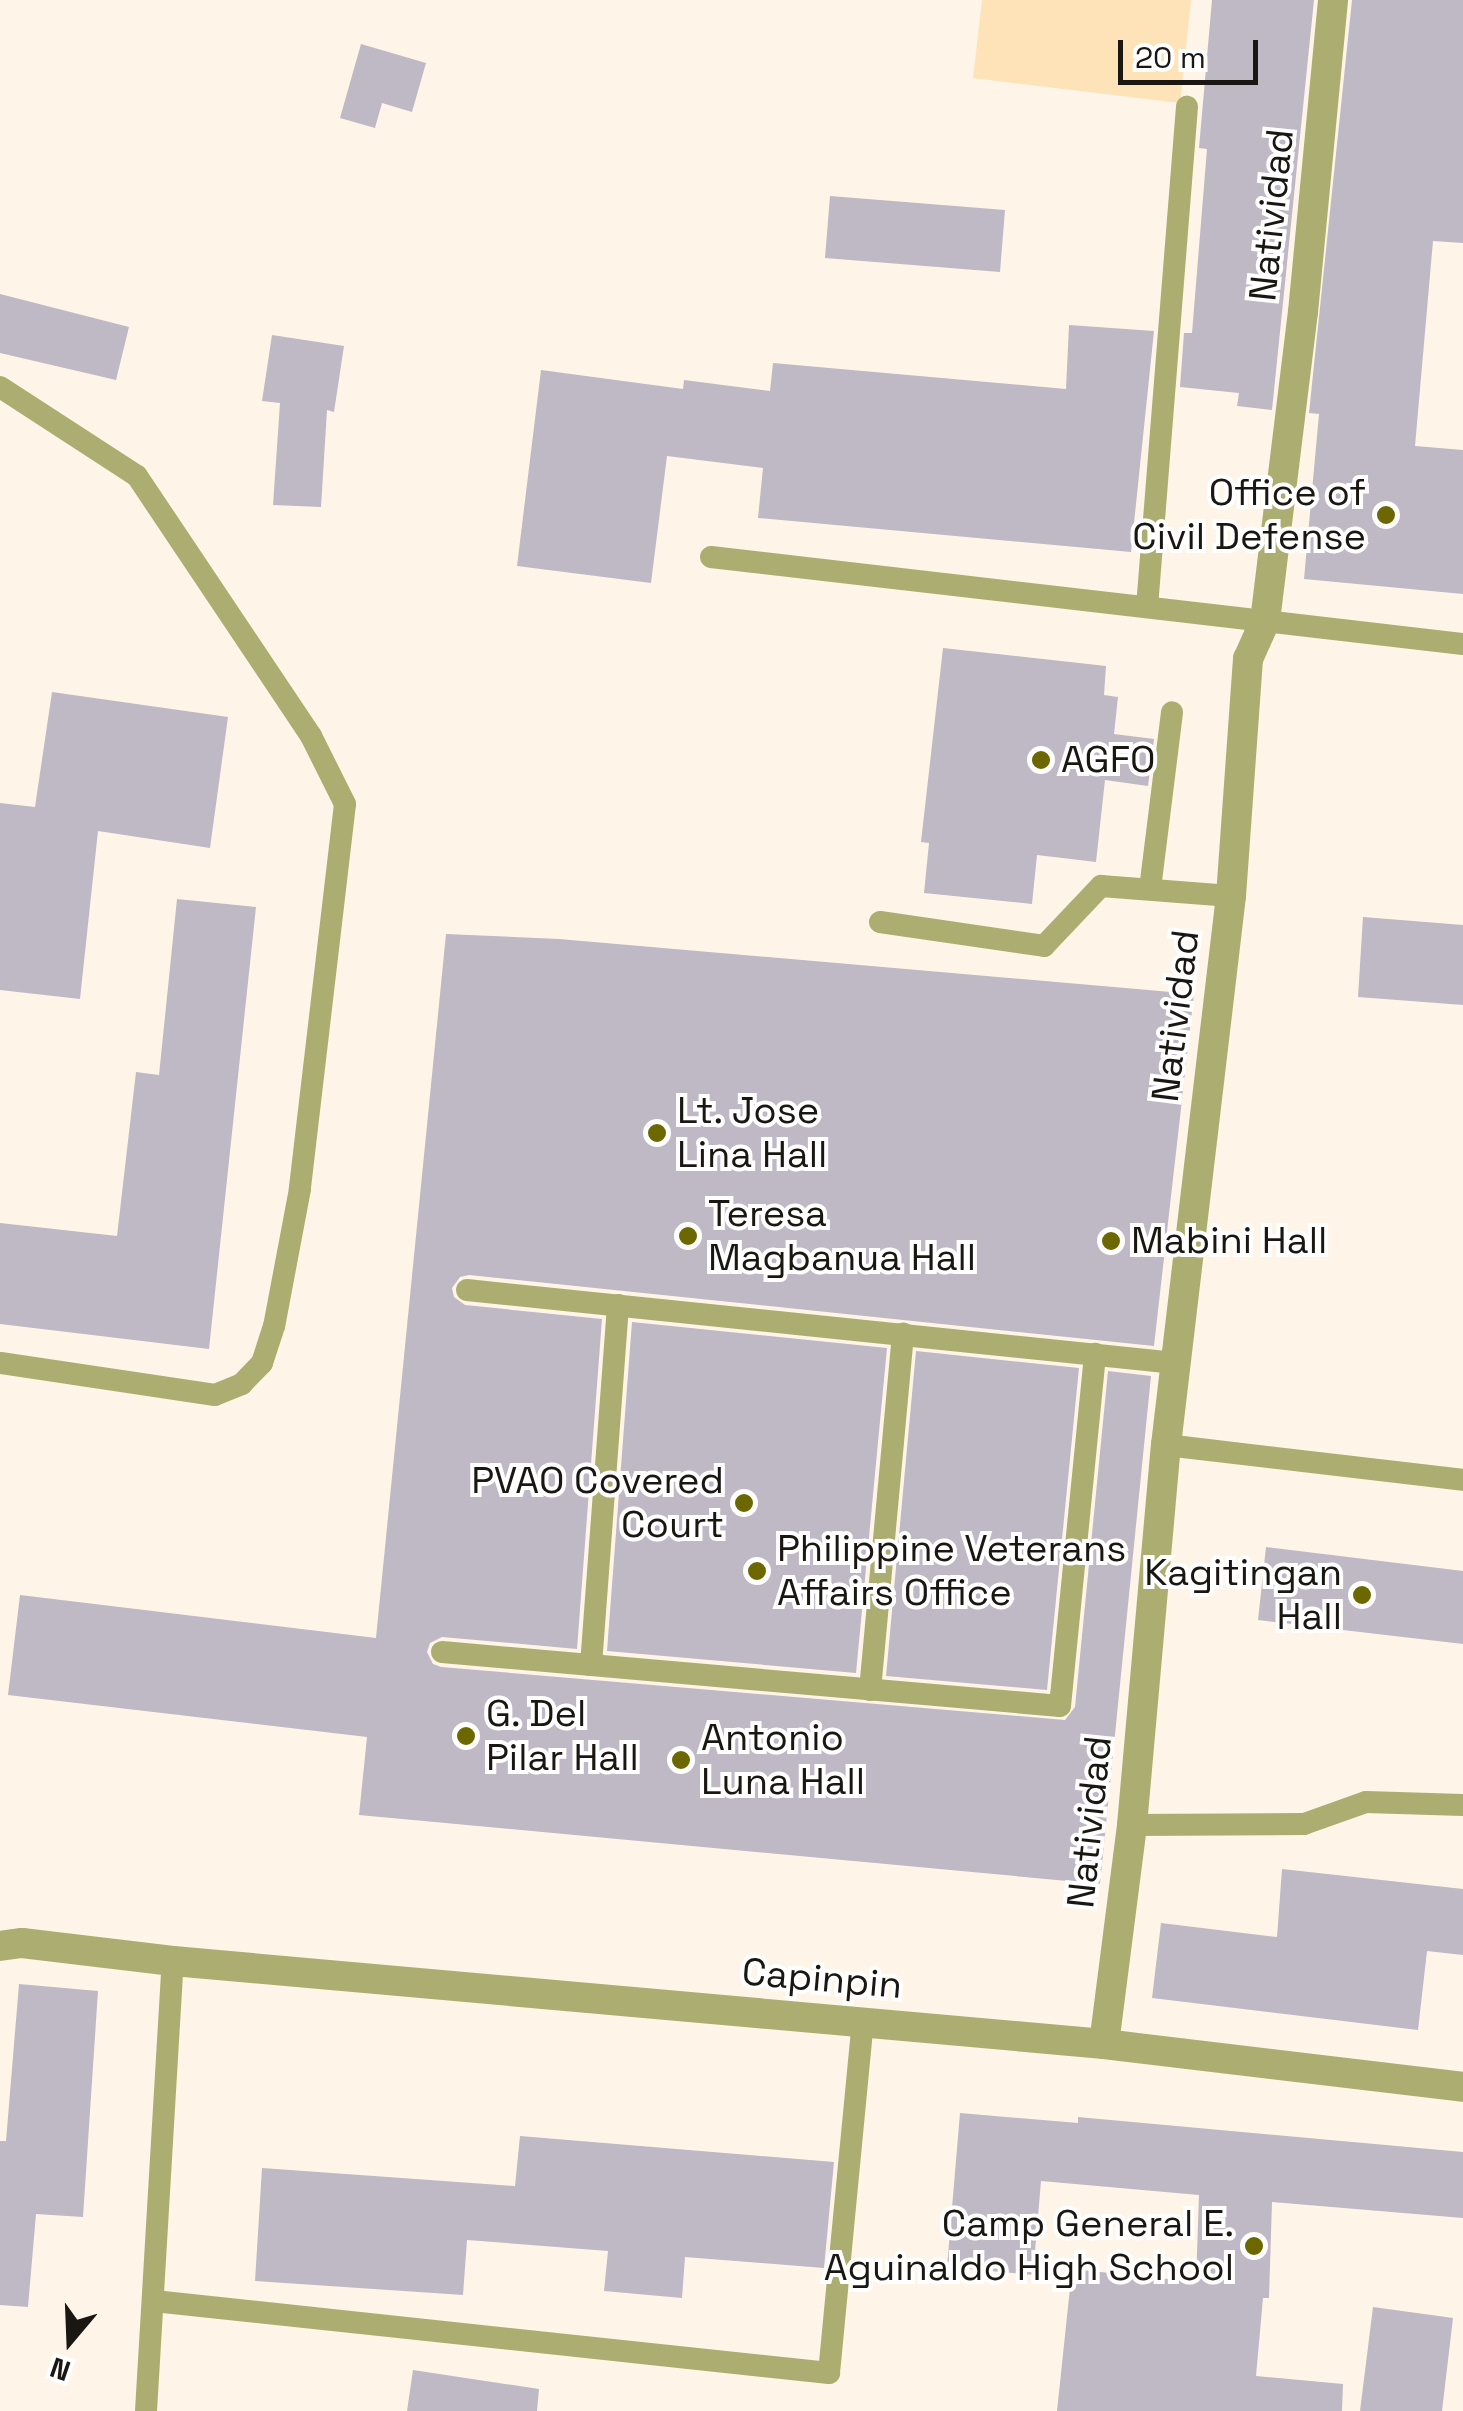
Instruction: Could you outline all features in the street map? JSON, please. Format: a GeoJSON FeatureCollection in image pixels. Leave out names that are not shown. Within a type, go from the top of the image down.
{"type":"FeatureCollection","features":[{"type":"Feature","properties":{"kind":"street","name":"Natividad"},"geometry":{"type":"LineString","coordinates":[[1104,2044],[1132,1825],[1175,1362],[1231,896],[1248,659],[1265,620],[1303,312],[1333,0]]}},
{"type":"Feature","properties":{"kind":"street","name":"Capinpin"},"geometry":{"type":"LineString","coordinates":[[0,1946],[22,1943],[173,1961],[1104,2044],[1463,2087]]}},
{"type":"Feature","properties":{"kind":"lane"},"geometry":{"type":"LineString","coordinates":[[1147,607],[1187,107]]}},
{"type":"Feature","properties":{"kind":"lane"},"geometry":{"type":"LineString","coordinates":[[0,388],[137,476],[311,736],[344,804],[300,1190],[274,1326],[262,1363],[242,1384],[215,1394],[0,1363]]}},
{"type":"Feature","properties":{"kind":"lane"},"geometry":{"type":"LineString","coordinates":[[711,557],[1463,644]]}},
{"type":"Feature","properties":{"kind":"lane"},"geometry":{"type":"LineString","coordinates":[[1150,888],[1172,712]]}},
{"type":"Feature","properties":{"kind":"lane"},"geometry":{"type":"LineString","coordinates":[[880,922],[1044,946],[1101,886],[1231,896]]}},
{"type":"Feature","properties":{"kind":"lane"},"geometry":{"type":"LineString","coordinates":[[467,1290],[1175,1362]]}},
{"type":"Feature","properties":{"kind":"lane"},"geometry":{"type":"LineString","coordinates":[[591,1665],[618,1305]]}},
{"type":"Feature","properties":{"kind":"lane"},"geometry":{"type":"LineString","coordinates":[[870,1690],[902,1334]]}},
{"type":"Feature","properties":{"kind":"lane"},"geometry":{"type":"LineString","coordinates":[[442,1652],[1060,1706],[1096,1354]]}},
{"type":"Feature","properties":{"kind":"lane"},"geometry":{"type":"LineString","coordinates":[[1166,1445],[1463,1480]]}},
{"type":"Feature","properties":{"kind":"lane"},"geometry":{"type":"LineString","coordinates":[[1132,1825],[1304,1824],[1366,1802],[1463,1805]]}},
{"type":"Feature","properties":{"kind":"lane"},"geometry":{"type":"LineString","coordinates":[[146,2411],[173,1961]]}},
{"type":"Feature","properties":{"kind":"lane"},"geometry":{"type":"LineString","coordinates":[[154,2301],[829,2372],[863,2022]]}},
{"type":"Feature","properties":{"kind":"shaded area"},"geometry":{"type":"Polygon","coordinates":[[[982,0],[1191,0],[1180,103],[973,78],[982,0]]]}},
{"type":"Feature","properties":{"kind":"building"},"geometry":{"type":"Polygon","coordinates":[[[1212,0],[1314,0],[1272,410],[1237,406],[1239,393],[1180,387],[1184,333],[1192,333],[1207,149],[1199,148],[1212,0]]]}},
{"type":"Feature","properties":{"kind":"building"},"geometry":{"type":"Polygon","coordinates":[[[1352,0],[1463,0],[1463,243],[1433,241],[1415,446],[1463,450],[1463,594],[1304,579],[1319,414],[1309,413],[1352,0]]]}},
{"type":"Feature","properties":{"kind":"building"},"geometry":{"type":"Polygon","coordinates":[[[361,44],[426,63],[412,112],[382,103],[375,128],[340,118],[361,44]]]}},
{"type":"Feature","properties":{"kind":"building"},"geometry":{"type":"Polygon","coordinates":[[[830,196],[1005,210],[1000,272],[825,258],[830,196]]]}},
{"type":"Feature","properties":{"kind":"building"},"geometry":{"type":"Polygon","coordinates":[[[0,294],[129,327],[116,380],[0,353],[0,294]]]}},
{"type":"Feature","properties":{"kind":"building"},"geometry":{"type":"Polygon","coordinates":[[[1069,325],[1154,331],[1131,552],[758,518],[763,468],[667,456],[651,583],[517,566],[541,370],[683,389],[684,380],[770,391],[773,363],[1066,389],[1069,325]]]}},
{"type":"Feature","properties":{"kind":"building"},"geometry":{"type":"Polygon","coordinates":[[[272,335],[344,346],[334,412],[327,410],[321,507],[273,505],[280,403],[262,401],[272,335]]]}},
{"type":"Feature","properties":{"kind":"building","name":"AGFO"},"geometry":{"type":"Polygon","coordinates":[[[943,648],[1106,666],[1104,695],[1118,697],[1114,734],[1154,739],[1148,786],[1105,780],[1096,862],[1037,855],[1032,904],[924,893],[929,843],[921,842],[943,648]]]}},
{"type":"Feature","properties":{"kind":"building"},"geometry":{"type":"Polygon","coordinates":[[[52,692],[228,717],[210,848],[98,831],[80,999],[0,990],[0,803],[35,807],[52,692]]]}},
{"type":"Feature","properties":{"kind":"building"},"geometry":{"type":"Polygon","coordinates":[[[177,899],[256,907],[209,1349],[0,1324],[0,1223],[117,1236],[136,1072],[159,1075],[177,899]]]}},
{"type":"Feature","properties":{"kind":"building"},"geometry":{"type":"Polygon","coordinates":[[[1363,917],[1463,925],[1463,1005],[1358,997],[1363,917]]]}},
{"type":"Feature","properties":{"kind":"building","name":"Philippine Veterans Affairs Office"},"geometry":{"type":"Polygon","coordinates":[[[446,934],[559,939],[1194,994],[1154,1346],[469,1275],[460,1277],[452,1288],[454,1297],[465,1305],[602,1319],[577,1649],[442,1637],[430,1643],[427,1652],[433,1664],[441,1667],[1065,1720],[1075,1707],[1108,1371],[1151,1376],[1100,1884],[359,1815],[367,1737],[8,1695],[20,1595],[376,1638],[446,934]]]}},
{"type":"Feature","properties":{"kind":"building","name":"PVAO Covered Court"},"geometry":{"type":"Polygon","coordinates":[[[632,1322],[887,1348],[856,1673],[607,1651],[632,1322]]]}},
{"type":"Feature","properties":{"kind":"building"},"geometry":{"type":"Polygon","coordinates":[[[916,1351],[1079,1368],[1047,1690],[886,1676],[916,1351]]]}},
{"type":"Feature","properties":{"kind":"building","name":"Kagitingan Hall"},"geometry":{"type":"Polygon","coordinates":[[[1266,1547],[1463,1571],[1463,1644],[1258,1620],[1266,1547]]]}},
{"type":"Feature","properties":{"kind":"building"},"geometry":{"type":"Polygon","coordinates":[[[1282,1869],[1463,1889],[1463,1955],[1427,1951],[1418,2030],[1152,1998],[1161,1923],[1277,1937],[1282,1869]]]}},
{"type":"Feature","properties":{"kind":"building"},"geometry":{"type":"Polygon","coordinates":[[[19,1984],[98,1991],[83,2217],[36,2214],[28,2307],[0,2305],[0,2141],[6,2141],[19,1984]]]}},
{"type":"Feature","properties":{"kind":"building"},"geometry":{"type":"Polygon","coordinates":[[[960,2113],[1078,2123],[1078,2117],[1463,2152],[1463,2218],[1272,2202],[1269,2298],[1263,2298],[1256,2376],[1343,2384],[1342,2411],[1057,2411],[1072,2269],[1196,2282],[1199,2195],[1041,2181],[1033,2275],[947,2267],[960,2113]]]}},
{"type":"Feature","properties":{"kind":"building"},"geometry":{"type":"Polygon","coordinates":[[[520,2136],[834,2162],[824,2268],[685,2257],[682,2298],[604,2291],[608,2251],[467,2240],[463,2295],[255,2281],[262,2168],[515,2186],[520,2136]]]}},
{"type":"Feature","properties":{"kind":"building"},"geometry":{"type":"Polygon","coordinates":[[[1373,2307],[1453,2318],[1442,2411],[1360,2411],[1373,2307]]]}},
{"type":"Feature","properties":{"kind":"building"},"geometry":{"type":"Polygon","coordinates":[[[413,2370],[539,2389],[537,2411],[407,2411],[413,2370]]]}},
{"type":"Feature","properties":{"kind":"place","name":"Office of Civil Defense"},"geometry":{"type":"Point","coordinates":[1386,515]}},
{"type":"Feature","properties":{"kind":"place","name":"AGFO"},"geometry":{"type":"Point","coordinates":[1041,760]}},
{"type":"Feature","properties":{"kind":"place","name":"Lt. Jose Lina Hall"},"geometry":{"type":"Point","coordinates":[657,1133]}},
{"type":"Feature","properties":{"kind":"place","name":"Teresa Magbanua Hall"},"geometry":{"type":"Point","coordinates":[688,1236]}},
{"type":"Feature","properties":{"kind":"place","name":"Mabini Hall"},"geometry":{"type":"Point","coordinates":[1111,1241]}},
{"type":"Feature","properties":{"kind":"place","name":"PVAO Covered Court"},"geometry":{"type":"Point","coordinates":[744,1503]}},
{"type":"Feature","properties":{"kind":"place","name":"Philippine Veterans Affairs Office"},"geometry":{"type":"Point","coordinates":[757,1571]}},
{"type":"Feature","properties":{"kind":"place","name":"Kagitingan Hall"},"geometry":{"type":"Point","coordinates":[1362,1595]}},
{"type":"Feature","properties":{"kind":"place","name":"G. Del Pilar Hall"},"geometry":{"type":"Point","coordinates":[466,1736]}},
{"type":"Feature","properties":{"kind":"place","name":"Antonio Luna Hall"},"geometry":{"type":"Point","coordinates":[681,1760]}},
{"type":"Feature","properties":{"kind":"place","name":"Camp General E. Aguinaldo High School"},"geometry":{"type":"Point","coordinates":[1254,2246]}}]}
